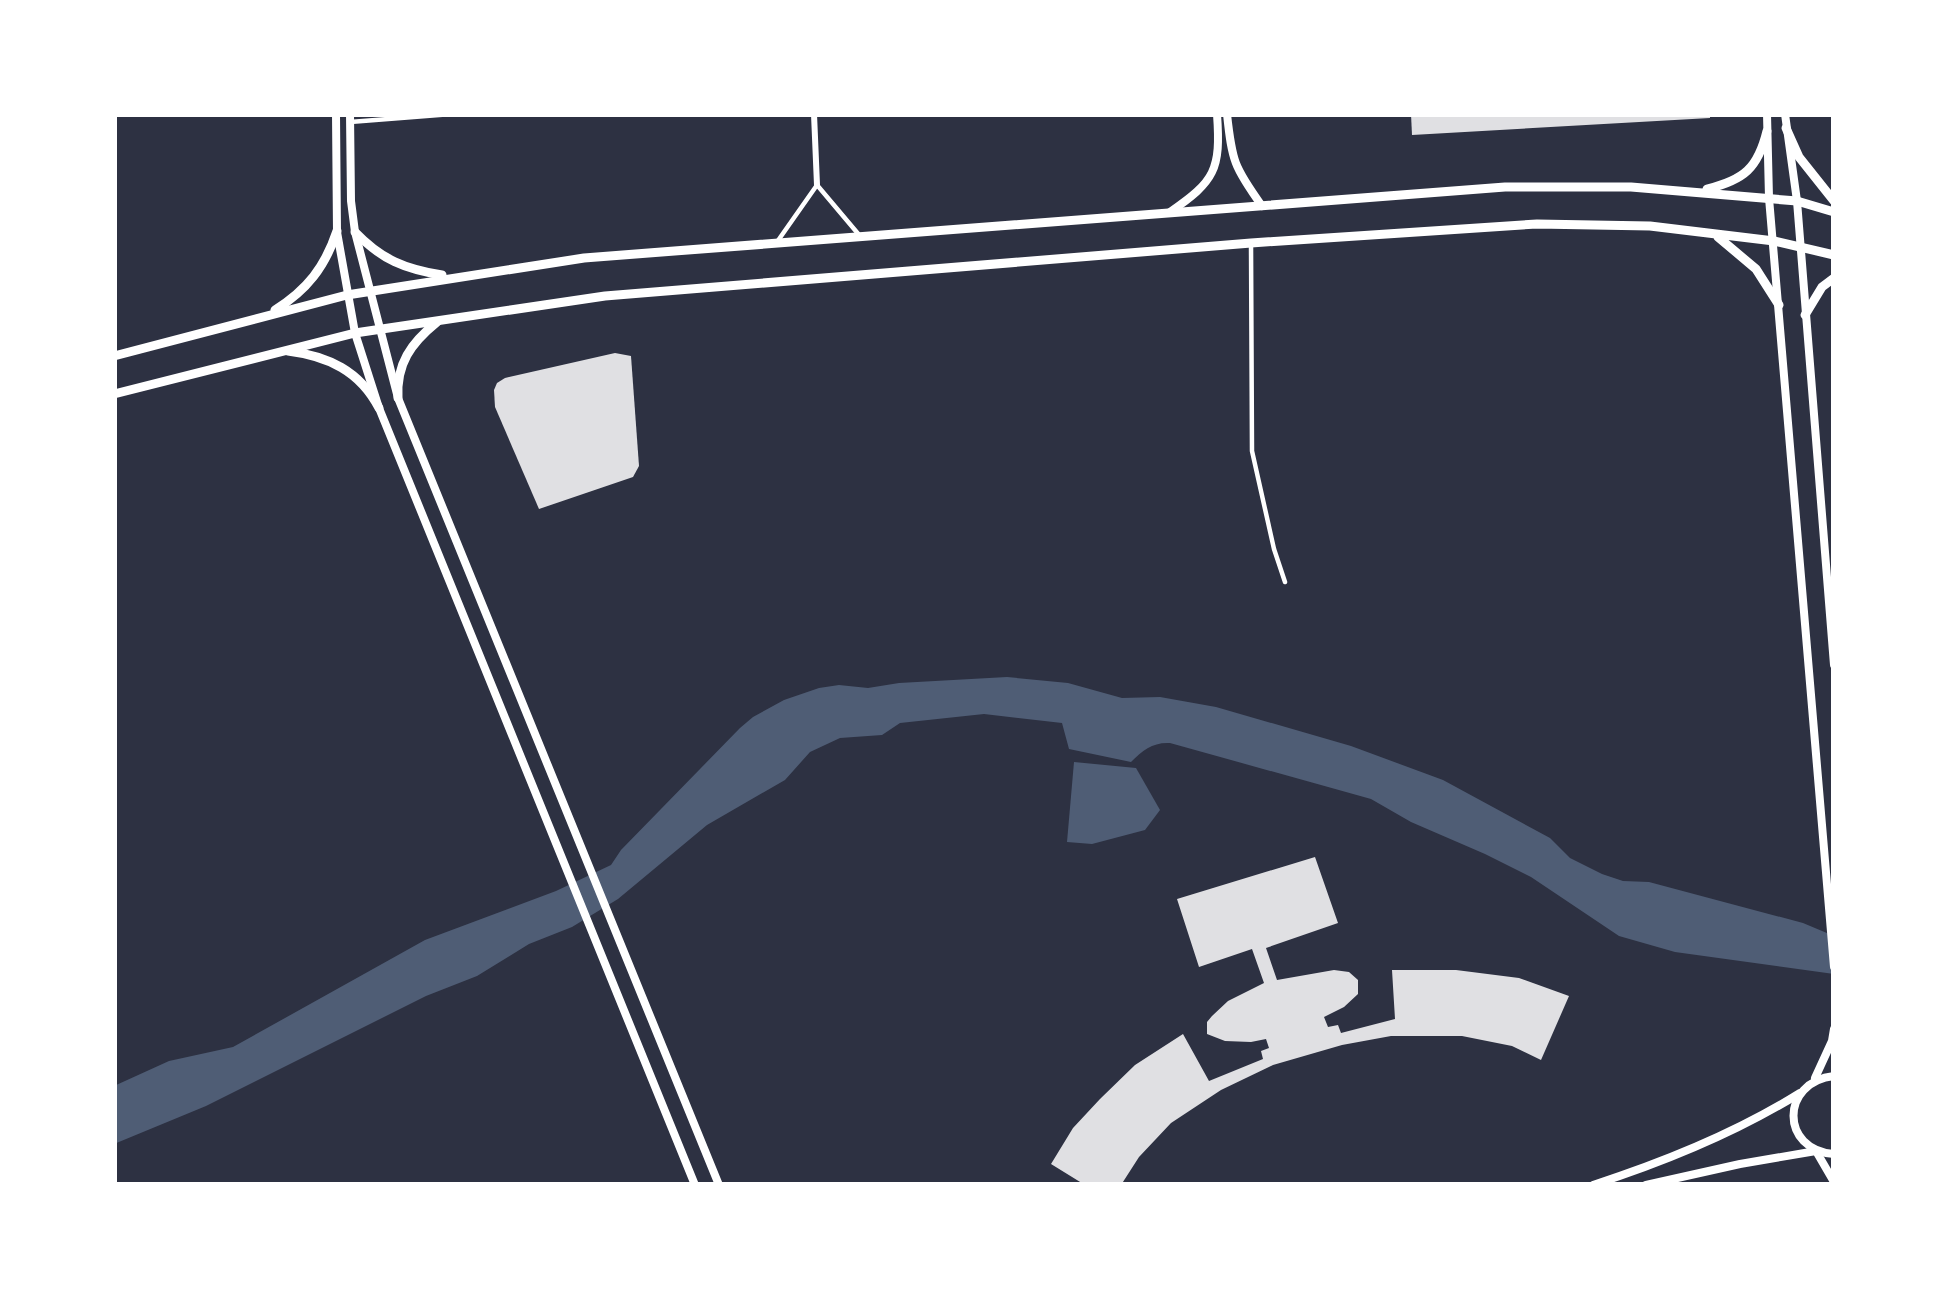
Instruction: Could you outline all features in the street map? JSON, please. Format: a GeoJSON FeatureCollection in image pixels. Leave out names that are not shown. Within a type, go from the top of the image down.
{"type":"FeatureCollection","features":[{"type":"Feature","properties":{"kind":"main road"},"geometry":{"type":"LineString","coordinates":[[336,114],[337,232],[346,295],[379,408],[695,1185]]}},
{"type":"Feature","properties":{"kind":"main road"},"geometry":{"type":"LineString","coordinates":[[1166,214],[1210,178],[1219,146],[1217,114]]}},
{"type":"Feature","properties":{"kind":"main road"},"geometry":{"type":"LineString","coordinates":[[1227,114],[1233,160],[1262,206]]}},
{"type":"Feature","properties":{"kind":"main road"},"geometry":{"type":"LineString","coordinates":[[1767,114],[1769,199],[1834,968]]}},
{"type":"Feature","properties":{"kind":"main road"},"geometry":{"type":"LineString","coordinates":[[1784,114],[1797,202],[1834,665]]}},
{"type":"Feature","properties":{"kind":"main road"},"geometry":{"type":"LineString","coordinates":[[350,118],[355,232],[398,398],[719,1185]]}},
{"type":"Feature","properties":{"kind":"main road"},"geometry":{"type":"LineString","coordinates":[[1786,128],[1799,157],[1834,201]]}},
{"type":"Feature","properties":{"kind":"main road"},"geometry":{"type":"LineString","coordinates":[[1690,192],[1745,174],[1760,157],[1767,131]]}},
{"type":"Feature","properties":{"kind":"main road"},"geometry":{"type":"LineString","coordinates":[[114,356],[346,295],[584,258],[1505,187],[1630,187],[1797,202],[1834,212]]}},
{"type":"Feature","properties":{"kind":"main road"},"geometry":{"type":"LineString","coordinates":[[114,394],[355,333],[604,296],[1251,243],[1537,224],[1650,226],[1774,241],[1834,255]]}},
{"type":"Feature","properties":{"kind":"main road"},"geometry":{"type":"LineString","coordinates":[[270,314],[308,285],[328,256],[337,232]]}},
{"type":"Feature","properties":{"kind":"main road"},"geometry":{"type":"LineString","coordinates":[[355,232],[396,264],[454,277]]}},
{"type":"Feature","properties":{"kind":"main road"},"geometry":{"type":"LineString","coordinates":[[1714,234],[1756,269],[1779,305]]}},
{"type":"Feature","properties":{"kind":"main road"},"geometry":{"type":"LineString","coordinates":[[1805,314],[1822,286],[1834,278]]}},
{"type":"Feature","properties":{"kind":"main road"},"geometry":{"type":"LineString","coordinates":[[398,398],[397,380],[420,335],[437,322],[460,316]]}},
{"type":"Feature","properties":{"kind":"main road"},"geometry":{"type":"LineString","coordinates":[[265,354],[289,351],[329,359],[363,383],[379,408]]}},
{"type":"Feature","properties":{"kind":"main road"},"geometry":{"type":"LineString","coordinates":[[1593,1185],[1649,1167],[1800,1093],[1814,1081],[1834,1029]]}},
{"type":"Feature","properties":{"kind":"main road"},"geometry":{"type":"LineString","coordinates":[[1814,1081],[1834,1076]]}},
{"type":"Feature","properties":{"kind":"main road"},"geometry":{"type":"LineString","coordinates":[[1800,1093],[1793,1114],[1795,1126],[1834,1183]]}},
{"type":"Feature","properties":{"kind":"main road"},"geometry":{"type":"LineString","coordinates":[[1646,1185],[1816,1151],[1834,1154]]}},
{"type":"Feature","properties":{"kind":"street"},"geometry":{"type":"LineString","coordinates":[[350,118],[452,114]]}},
{"type":"Feature","properties":{"kind":"street"},"geometry":{"type":"LineString","coordinates":[[777,242],[817,185],[814,114]]}},
{"type":"Feature","properties":{"kind":"street"},"geometry":{"type":"LineString","coordinates":[[817,185],[860,236]]}},
{"type":"Feature","properties":{"kind":"street"},"geometry":{"type":"LineString","coordinates":[[1251,243],[1252,451],[1285,582]]}},
{"type":"Feature","properties":{"kind":"water"},"geometry":{"type":"Polygon","coordinates":[[[1007,677],[1068,683],[1122,698],[1160,697],[1216,707],[1351,746],[1443,780],[1550,838],[1570,858],[1602,874],[1803,923],[1834,936],[1834,974],[1675,952],[1619,936],[1531,877],[1371,799],[1170,743],[1149,748],[1131,762],[1069,749],[1062,723],[984,714],[900,723],[882,735],[840,738],[810,752],[785,780],[707,825],[618,899],[572,927],[529,944],[477,976],[426,996],[206,1106],[114,1144],[114,1086],[169,1061],[233,1047],[425,940],[611,865],[740,728],[784,700],[839,685],[868,688],[1007,677]]]}},
{"type":"Feature","properties":{"kind":"water"},"geometry":{"type":"Polygon","coordinates":[[[1074,762],[1136,768],[1160,810],[1145,830],[1092,844],[1067,842],[1074,762]]]}},
{"type":"Feature","properties":{"kind":"building"},"geometry":{"type":"Polygon","coordinates":[[[1411,114],[1710,114],[1710,118],[1412,135],[1411,114]]]}},
{"type":"Feature","properties":{"kind":"building"},"geometry":{"type":"Polygon","coordinates":[[[615,353],[631,356],[639,466],[633,477],[539,509],[495,407],[497,383],[615,353]]]}},
{"type":"Feature","properties":{"kind":"building"},"geometry":{"type":"Polygon","coordinates":[[[1315,857],[1338,923],[1266,948],[1277,980],[1334,970],[1349,972],[1358,980],[1358,994],[1324,1017],[1328,1027],[1338,1025],[1341,1033],[1395,1019],[1392,970],[1456,970],[1519,978],[1569,996],[1541,1060],[1512,1046],[1462,1036],[1391,1036],[1342,1045],[1273,1065],[1221,1090],[1171,1123],[1121,1185],[1085,1185],[1051,1164],[1073,1128],[1100,1099],[1135,1065],[1183,1034],[1209,1081],[1263,1059],[1261,1051],[1269,1048],[1266,1039],[1225,1041],[1207,1034],[1207,1022],[1228,1001],[1264,983],[1252,949],[1199,967],[1177,899],[1315,857]]]}}]}
